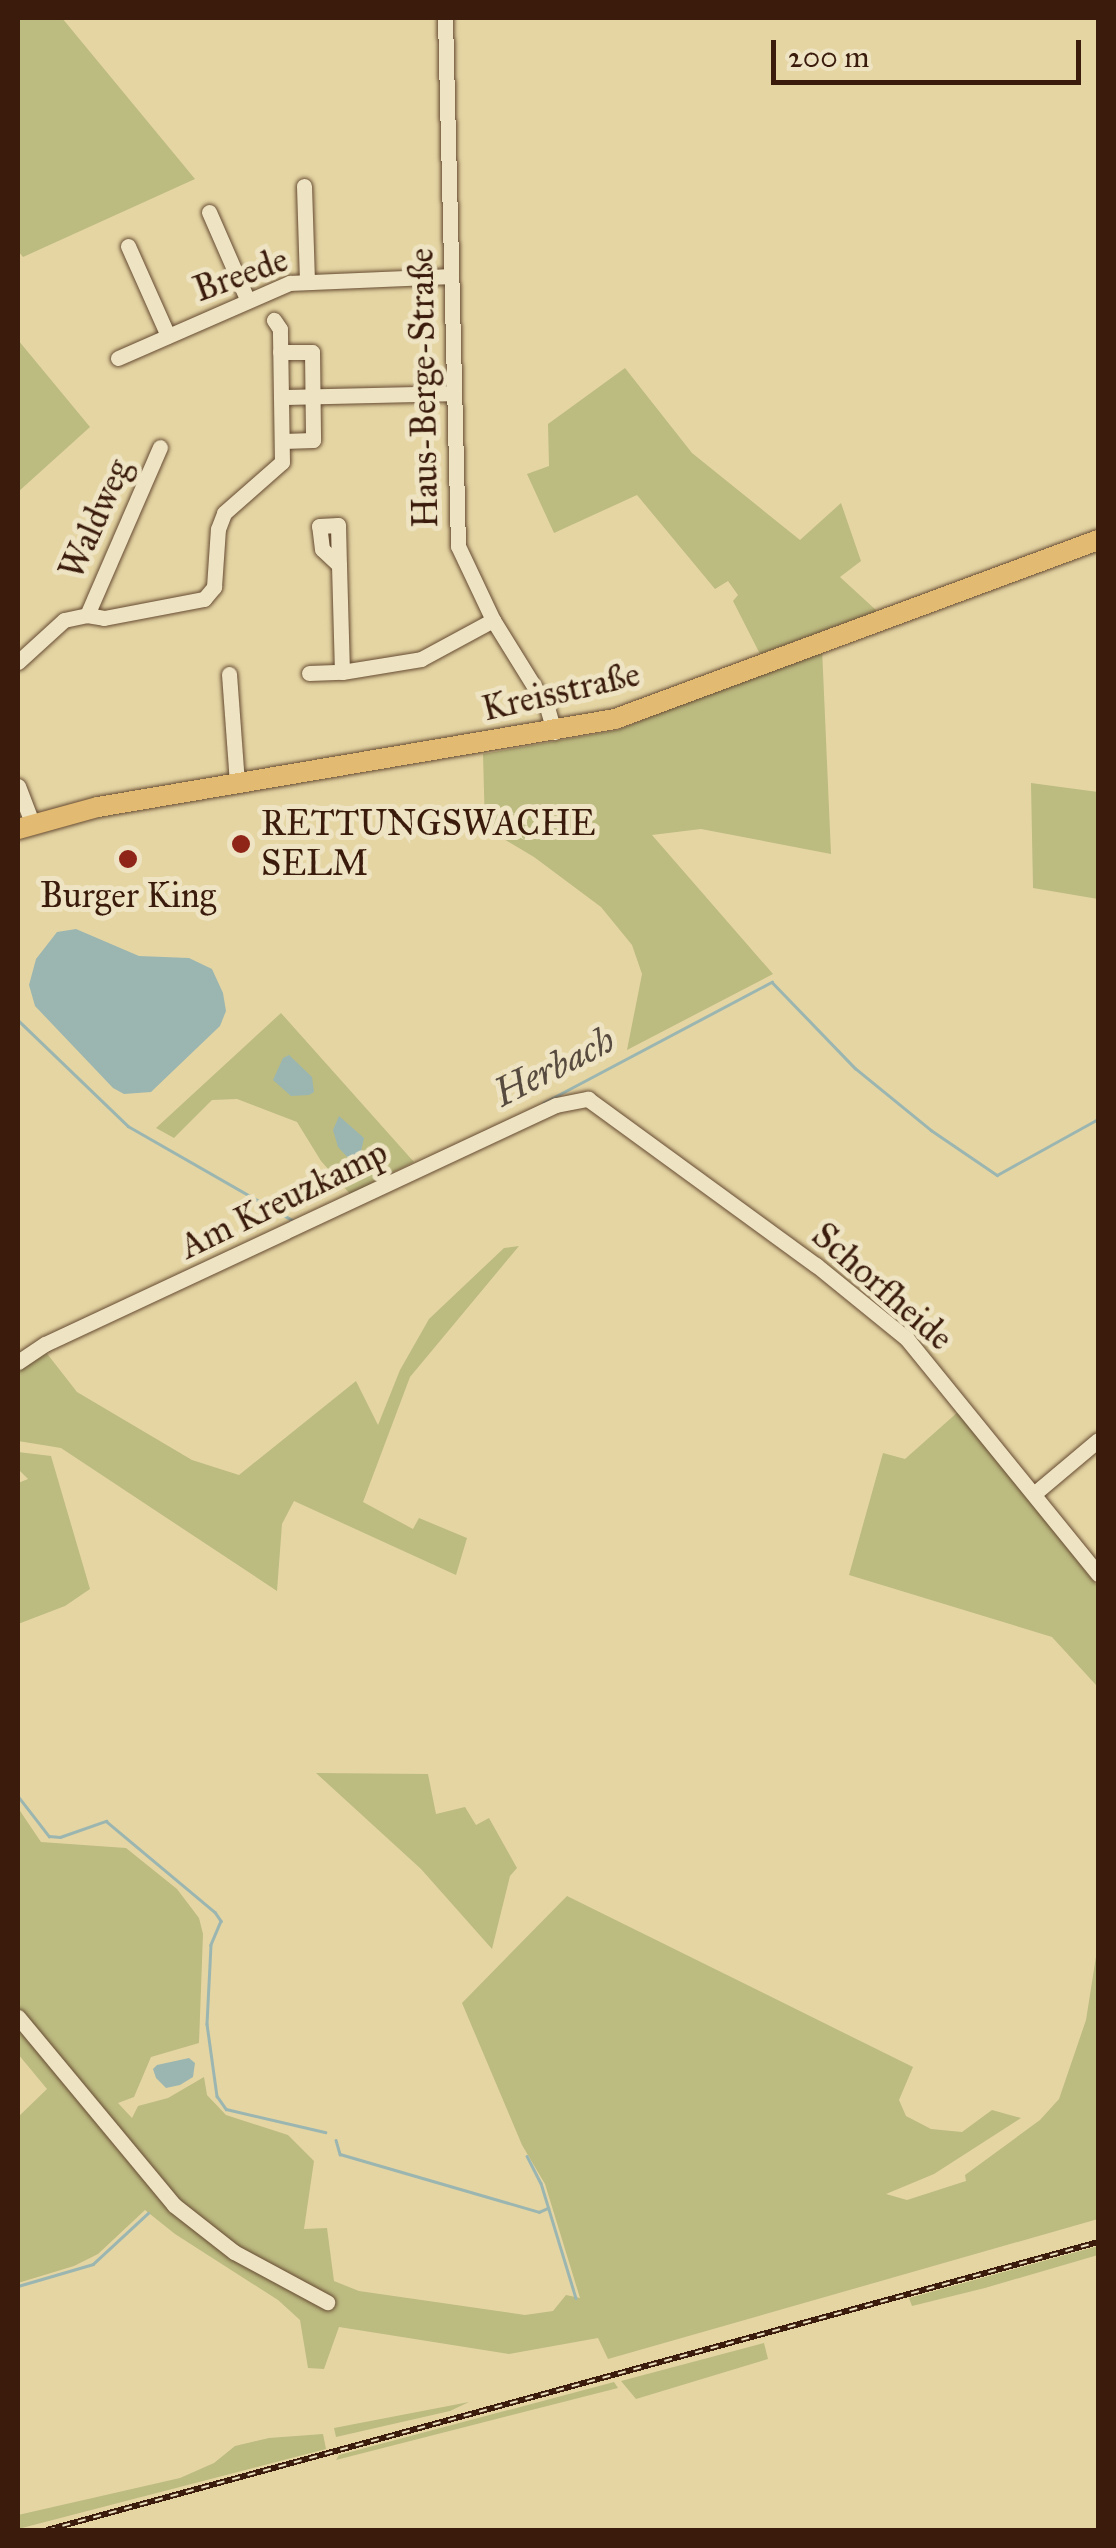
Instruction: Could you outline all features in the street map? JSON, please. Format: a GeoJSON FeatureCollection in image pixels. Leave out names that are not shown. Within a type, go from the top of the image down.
{"type":"FeatureCollection","features":[{"type":"Feature","properties":{"kind":"main road","name":"Kreisstraße"},"geometry":{"type":"LineString","coordinates":[[25,826],[98,807],[554,732],[652,706],[1098,540]]}},
{"type":"Feature","properties":{"kind":"street","name":"Haus-Berge-Straße"},"geometry":{"type":"LineString","coordinates":[[444,18],[458,546],[493,620],[547,707],[554,732]]}},
{"type":"Feature","properties":{"kind":"street"},"geometry":{"type":"LineString","coordinates":[[304,186],[307,281]]}},
{"type":"Feature","properties":{"kind":"street"},"geometry":{"type":"LineString","coordinates":[[209,212],[248,299]]}},
{"type":"Feature","properties":{"kind":"street"},"geometry":{"type":"LineString","coordinates":[[128,246],[168,336]]}},
{"type":"Feature","properties":{"kind":"street","name":"Breede"},"geometry":{"type":"LineString","coordinates":[[118,358],[248,299],[307,281],[451,276]]}},
{"type":"Feature","properties":{"kind":"street"},"geometry":{"type":"LineString","coordinates":[[274,320],[280,329],[280,352],[282,397],[282,441],[314,440],[312,352],[280,352]]}},
{"type":"Feature","properties":{"kind":"street"},"geometry":{"type":"LineString","coordinates":[[282,397],[453,393]]}},
{"type":"Feature","properties":{"kind":"street","name":"Waldweg"},"geometry":{"type":"LineString","coordinates":[[19,656],[50,628],[86,615],[104,618],[204,599],[214,586],[218,529],[224,513],[282,462],[282,441]]}},
{"type":"Feature","properties":{"kind":"street","name":"Waldweg"},"geometry":{"type":"LineString","coordinates":[[86,615],[160,447]]}},
{"type":"Feature","properties":{"kind":"street"},"geometry":{"type":"LineString","coordinates":[[340,565],[342,672]]}},
{"type":"Feature","properties":{"kind":"street"},"geometry":{"type":"LineString","coordinates":[[309,673],[342,672],[421,659],[493,620]]}},
{"type":"Feature","properties":{"kind":"street"},"geometry":{"type":"LineString","coordinates":[[229,674],[237,783]]}},
{"type":"Feature","properties":{"kind":"street"},"geometry":{"type":"LineString","coordinates":[[18,786],[25,826]]}},
{"type":"Feature","properties":{"kind":"street","name":"Am Kreuzkamp"},"geometry":{"type":"LineString","coordinates":[[18,1362],[46,1344],[539,1112],[580,1098]]}},
{"type":"Feature","properties":{"kind":"street","name":"Schorfheide"},"geometry":{"type":"LineString","coordinates":[[580,1098],[600,1106],[816,1264],[908,1339],[1098,1574]]}},
{"type":"Feature","properties":{"kind":"street"},"geometry":{"type":"LineString","coordinates":[[1035,1493],[1098,1440]]}},
{"type":"Feature","properties":{"kind":"street"},"geometry":{"type":"LineString","coordinates":[[18,2017],[174,2205],[234,2252],[327,2302]]}},
{"type":"Feature","properties":{"kind":"shaded area"},"geometry":{"type":"Polygon","coordinates":[[[18,18],[62,18],[195,179],[23,257],[18,251],[18,18]]]}},
{"type":"Feature","properties":{"kind":"shaded area"},"geometry":{"type":"Polygon","coordinates":[[[18,340],[90,427],[18,492],[18,340]]]}},
{"type":"Feature","properties":{"kind":"shaded area"},"geometry":{"type":"Polygon","coordinates":[[[625,368],[692,453],[800,540],[841,503],[861,561],[840,577],[877,611],[760,654],[733,601],[738,595],[728,581],[715,589],[637,495],[554,533],[527,474],[549,466],[548,424],[625,368]]]}},
{"type":"Feature","properties":{"kind":"shaded area"},"geometry":{"type":"Polygon","coordinates":[[[822,648],[831,854],[701,829],[652,835],[773,974],[627,1050],[642,974],[632,945],[601,907],[534,857],[485,828],[483,754],[618,730],[822,648]]]}},
{"type":"Feature","properties":{"kind":"shaded area"},"geometry":{"type":"Polygon","coordinates":[[[1031,783],[1098,792],[1098,899],[1033,888],[1031,783]]]}},
{"type":"Feature","properties":{"kind":"shaded area"},"geometry":{"type":"Polygon","coordinates":[[[281,1013],[414,1162],[350,1194],[321,1161],[297,1122],[237,1099],[212,1100],[174,1138],[156,1128],[281,1013]]]}},
{"type":"Feature","properties":{"kind":"shaded area"},"geometry":{"type":"Polygon","coordinates":[[[519,1246],[410,1377],[363,1502],[413,1529],[419,1518],[467,1538],[456,1575],[294,1501],[282,1524],[277,1591],[61,1448],[18,1441],[18,1369],[45,1351],[77,1392],[192,1460],[239,1475],[356,1381],[378,1425],[400,1370],[429,1319],[504,1248],[519,1246]]]}},
{"type":"Feature","properties":{"kind":"shaded area"},"geometry":{"type":"Polygon","coordinates":[[[959,1411],[1098,1587],[1098,1696],[1096,1685],[1052,1637],[849,1575],[883,1453],[905,1459],[959,1411]]]}},
{"type":"Feature","properties":{"kind":"shaded area"},"geometry":{"type":"Polygon","coordinates":[[[18,1452],[51,1456],[90,1589],[65,1606],[18,1624],[18,1483],[28,1479],[20,1471],[18,1452]]]}},
{"type":"Feature","properties":{"kind":"shaded area"},"geometry":{"type":"Polygon","coordinates":[[[316,1773],[428,1774],[436,1814],[465,1807],[476,1825],[489,1818],[517,1868],[510,1876],[492,1949],[421,1869],[316,1773]]]}},
{"type":"Feature","properties":{"kind":"shaded area"},"geometry":{"type":"Polygon","coordinates":[[[18,1808],[41,1842],[126,1848],[177,1889],[199,1918],[203,1934],[199,2043],[151,2057],[134,2097],[118,2103],[132,2118],[138,2106],[168,2098],[204,2077],[207,2095],[226,2115],[288,2135],[314,2161],[304,2229],[327,2228],[334,2281],[359,2291],[525,2315],[553,2311],[566,2295],[580,2298],[545,2184],[522,2145],[462,2003],[567,1896],[913,2067],[899,2100],[906,2116],[931,2129],[962,2132],[992,2110],[1021,2118],[934,2174],[886,2194],[907,2200],[966,2181],[965,2175],[1040,2120],[1059,2099],[1086,2020],[1098,1944],[1098,2219],[608,2359],[598,2338],[509,2354],[339,2327],[324,2369],[308,2368],[300,2320],[278,2300],[175,2234],[145,2210],[98,2254],[74,2266],[18,2283],[18,2117],[47,2089],[18,2054],[18,1808]]]}},
{"type":"Feature","properties":{"kind":"shaded area"},"geometry":{"type":"Polygon","coordinates":[[[1098,2246],[1098,2255],[985,2288],[912,2306],[909,2298],[1098,2246]]]}},
{"type":"Feature","properties":{"kind":"shaded area"},"geometry":{"type":"Polygon","coordinates":[[[764,2343],[768,2359],[636,2399],[621,2381],[764,2343]]]}},
{"type":"Feature","properties":{"kind":"shaded area"},"geometry":{"type":"Polygon","coordinates":[[[614,2382],[618,2388],[336,2460],[339,2455],[614,2382]]]}},
{"type":"Feature","properties":{"kind":"shaded area"},"geometry":{"type":"Polygon","coordinates":[[[469,2402],[450,2411],[336,2437],[334,2428],[469,2402]]]}},
{"type":"Feature","properties":{"kind":"shaded area"},"geometry":{"type":"Polygon","coordinates":[[[323,2434],[326,2449],[18,2529],[18,2515],[180,2478],[214,2463],[235,2446],[269,2438],[323,2434]]]}},
{"type":"Feature","properties":{"kind":"water"},"geometry":{"type":"Polygon","coordinates":[[[76,929],[139,956],[189,958],[212,969],[226,1011],[220,1026],[151,1092],[124,1094],[113,1088],[35,1006],[29,985],[36,959],[57,932],[76,929]]]}},
{"type":"Feature","properties":{"kind":"water"},"geometry":{"type":"Polygon","coordinates":[[[289,1055],[312,1077],[314,1092],[309,1095],[291,1096],[273,1080],[283,1058],[289,1055]]]}},
{"type":"Feature","properties":{"kind":"water"},"geometry":{"type":"Polygon","coordinates":[[[339,1116],[364,1138],[359,1160],[351,1161],[338,1147],[333,1130],[339,1116]]]}},
{"type":"Feature","properties":{"kind":"water"},"geometry":{"type":"Polygon","coordinates":[[[189,2058],[195,2063],[193,2077],[180,2085],[166,2088],[156,2078],[153,2069],[157,2065],[189,2058]]]}},
{"type":"Feature","properties":{"kind":"waterway","name":"Herbach"},"geometry":{"type":"LineString","coordinates":[[543,1103],[772,982],[855,1068],[931,1130],[997,1175],[1098,1119]]}},
{"type":"Feature","properties":{"kind":"waterway","name":"Herbach"},"geometry":{"type":"LineString","coordinates":[[18,1020],[128,1126],[292,1220]]}},
{"type":"Feature","properties":{"kind":"waterway"},"geometry":{"type":"LineString","coordinates":[[18,1796],[49,1836],[60,1837],[106,1821],[215,1912],[221,1921],[211,1945],[207,2024],[217,2096],[226,2109],[325,2132]]}},
{"type":"Feature","properties":{"kind":"waterway"},"geometry":{"type":"LineString","coordinates":[[336,2140],[340,2154],[539,2212],[548,2208]]}},
{"type":"Feature","properties":{"kind":"waterway"},"geometry":{"type":"LineString","coordinates":[[527,2156],[541,2183],[576,2298]]}},
{"type":"Feature","properties":{"kind":"waterway"},"geometry":{"type":"LineString","coordinates":[[18,2286],[93,2264],[148,2213]]}},
{"type":"Feature","properties":{"kind":"railway"},"geometry":{"type":"LineString","coordinates":[[47,2530],[1098,2242]]}},
{"type":"Feature","properties":{"kind":"place","name":"RETTUNGSWACHE SELM"},"geometry":{"type":"Point","coordinates":[241,844]}},
{"type":"Feature","properties":{"kind":"place","name":"Burger King"},"geometry":{"type":"Point","coordinates":[128,859]}}]}
